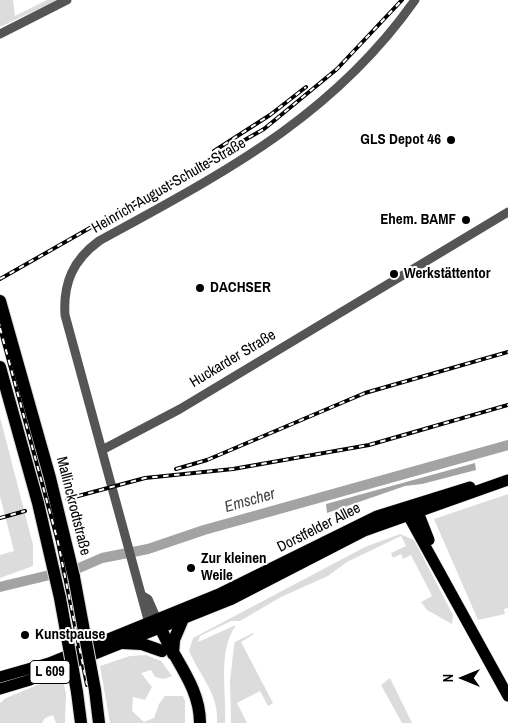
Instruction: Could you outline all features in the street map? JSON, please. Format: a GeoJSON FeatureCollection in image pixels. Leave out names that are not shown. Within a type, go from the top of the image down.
{"type":"FeatureCollection","features":[{"type":"Feature","properties":{"kind":"highway","name":"Mallinckrodtstraße"},"geometry":{"type":"LineString","coordinates":[[0,301],[64,537],[100,723]]}},
{"type":"Feature","properties":{"kind":"highway"},"geometry":{"type":"LineString","coordinates":[[0,367],[48,542],[77,692],[81,723]]}},
{"type":"Feature","properties":{"kind":"highway"},"geometry":{"type":"LineString","coordinates":[[168,652],[182,621]]}},
{"type":"Feature","properties":{"kind":"highway"},"geometry":{"type":"LineString","coordinates":[[155,625],[186,691],[193,711],[193,723]]}},
{"type":"Feature","properties":{"kind":"highway"},"geometry":{"type":"LineString","coordinates":[[123,643],[142,644],[168,652],[198,700],[200,723]]}},
{"type":"Feature","properties":{"kind":"highway"},"geometry":{"type":"LineString","coordinates":[[76,723],[77,692]]}},
{"type":"Feature","properties":{"kind":"main road","name":"Dorstfelder Allee"},"geometry":{"type":"LineString","coordinates":[[155,625],[182,621],[253,589],[346,539],[412,510],[508,476]]}},
{"type":"Feature","properties":{"kind":"main road","name":"Dorstfelder Allee"},"geometry":{"type":"LineString","coordinates":[[155,625],[377,516],[412,510],[508,480]]}},
{"type":"Feature","properties":{"kind":"main road"},"geometry":{"type":"LineString","coordinates":[[412,510],[439,568],[508,696]]}},
{"type":"Feature","properties":{"kind":"main road","name":"L 609"},"geometry":{"type":"LineString","coordinates":[[0,689],[30,680],[123,643],[155,625]]}},
{"type":"Feature","properties":{"kind":"main road","name":"L 609"},"geometry":{"type":"LineString","coordinates":[[0,676],[48,663],[155,625]]}},
{"type":"Feature","properties":{"kind":"street"},"geometry":{"type":"LineString","coordinates":[[0,34],[67,0]]}},
{"type":"Feature","properties":{"kind":"street","name":"Heinrich-August-Schulte-Straße"},"geometry":{"type":"LineString","coordinates":[[102,450],[65,315],[66,285],[79,260],[99,241],[240,162],[304,117],[359,67],[415,0]]}},
{"type":"Feature","properties":{"kind":"street","name":"Huckarder Straße"},"geometry":{"type":"LineString","coordinates":[[102,450],[187,404],[508,212]]}},
{"type":"Feature","properties":{"kind":"street"},"geometry":{"type":"LineString","coordinates":[[102,450],[133,569],[143,596],[148,599],[155,625]]}},
{"type":"Feature","properties":{"kind":"shaded area"},"geometry":{"type":"Polygon","coordinates":[[[0,0],[13,0],[15,16],[47,0],[58,0],[0,27],[0,0]]]}},
{"type":"Feature","properties":{"kind":"shaded area"},"geometry":{"type":"Polygon","coordinates":[[[0,417],[33,545],[33,566],[0,578],[0,555],[14,551],[0,496],[0,417]]]}},
{"type":"Feature","properties":{"kind":"shaded area"},"geometry":{"type":"Polygon","coordinates":[[[475,463],[476,470],[422,484],[405,486],[327,513],[326,504],[475,463]]]}},
{"type":"Feature","properties":{"kind":"shaded area"},"geometry":{"type":"Polygon","coordinates":[[[508,494],[508,608],[504,609],[505,614],[478,620],[434,519],[508,494]]]}},
{"type":"Feature","properties":{"kind":"shaded area"},"geometry":{"type":"Polygon","coordinates":[[[400,534],[414,540],[453,615],[452,624],[427,610],[421,602],[432,596],[411,555],[403,559],[401,554],[393,558],[391,553],[406,546],[401,536],[347,562],[328,576],[281,597],[240,621],[231,621],[200,636],[198,642],[236,625],[230,636],[225,660],[225,723],[217,723],[217,713],[212,694],[189,651],[193,638],[365,547],[400,534]]]}},
{"type":"Feature","properties":{"kind":"shaded area"},"geometry":{"type":"Polygon","coordinates":[[[253,633],[241,642],[273,703],[268,706],[260,691],[237,703],[247,723],[231,723],[230,681],[234,646],[235,642],[253,633]]]}},
{"type":"Feature","properties":{"kind":"shaded area"},"geometry":{"type":"Polygon","coordinates":[[[146,655],[161,661],[172,676],[164,679],[155,677],[151,670],[141,673],[152,687],[145,700],[133,697],[132,711],[144,722],[154,718],[159,704],[165,696],[183,696],[185,701],[185,723],[110,723],[100,666],[130,656],[146,655]]]}},
{"type":"Feature","properties":{"kind":"shaded area"},"geometry":{"type":"Polygon","coordinates":[[[62,675],[66,694],[65,723],[56,723],[53,715],[45,718],[42,723],[0,723],[0,703],[6,698],[62,675]]]}},
{"type":"Feature","properties":{"kind":"shaded area"},"geometry":{"type":"Polygon","coordinates":[[[390,678],[412,723],[402,723],[381,685],[390,678]]]}},
{"type":"Feature","properties":{"kind":"waterway","name":"Emscher"},"geometry":{"type":"LineString","coordinates":[[0,587],[79,568],[102,558],[148,549],[204,530],[508,445]]}},
{"type":"Feature","properties":{"kind":"railway"},"geometry":{"type":"LineString","coordinates":[[0,279],[264,129],[337,69],[402,0]]}},
{"type":"Feature","properties":{"kind":"railway"},"geometry":{"type":"LineString","coordinates":[[214,151],[270,115],[306,87]]}},
{"type":"Feature","properties":{"kind":"railway"},"geometry":{"type":"LineString","coordinates":[[0,328],[58,542],[87,685]]}},
{"type":"Feature","properties":{"kind":"railway"},"geometry":{"type":"LineString","coordinates":[[176,469],[207,460],[365,393],[508,352]]}},
{"type":"Feature","properties":{"kind":"railway"},"geometry":{"type":"LineString","coordinates":[[67,499],[145,478],[233,469],[369,445],[508,405]]}},
{"type":"Feature","properties":{"kind":"railway"},"geometry":{"type":"LineString","coordinates":[[0,518],[25,511]]}},
{"type":"Feature","properties":{"kind":"place","name":"GLS Depot 46"},"geometry":{"type":"Point","coordinates":[451,140]}},
{"type":"Feature","properties":{"kind":"place","name":"Ehem. BAMF"},"geometry":{"type":"Point","coordinates":[466,220]}},
{"type":"Feature","properties":{"kind":"place","name":"Werkstättentor"},"geometry":{"type":"Point","coordinates":[394,274]}},
{"type":"Feature","properties":{"kind":"place","name":"DACHSER"},"geometry":{"type":"Point","coordinates":[200,288]}},
{"type":"Feature","properties":{"kind":"place","name":"Zur kleinen Weile"},"geometry":{"type":"Point","coordinates":[191,568]}},
{"type":"Feature","properties":{"kind":"place","name":"Kunstpause"},"geometry":{"type":"Point","coordinates":[25,635]}}]}
